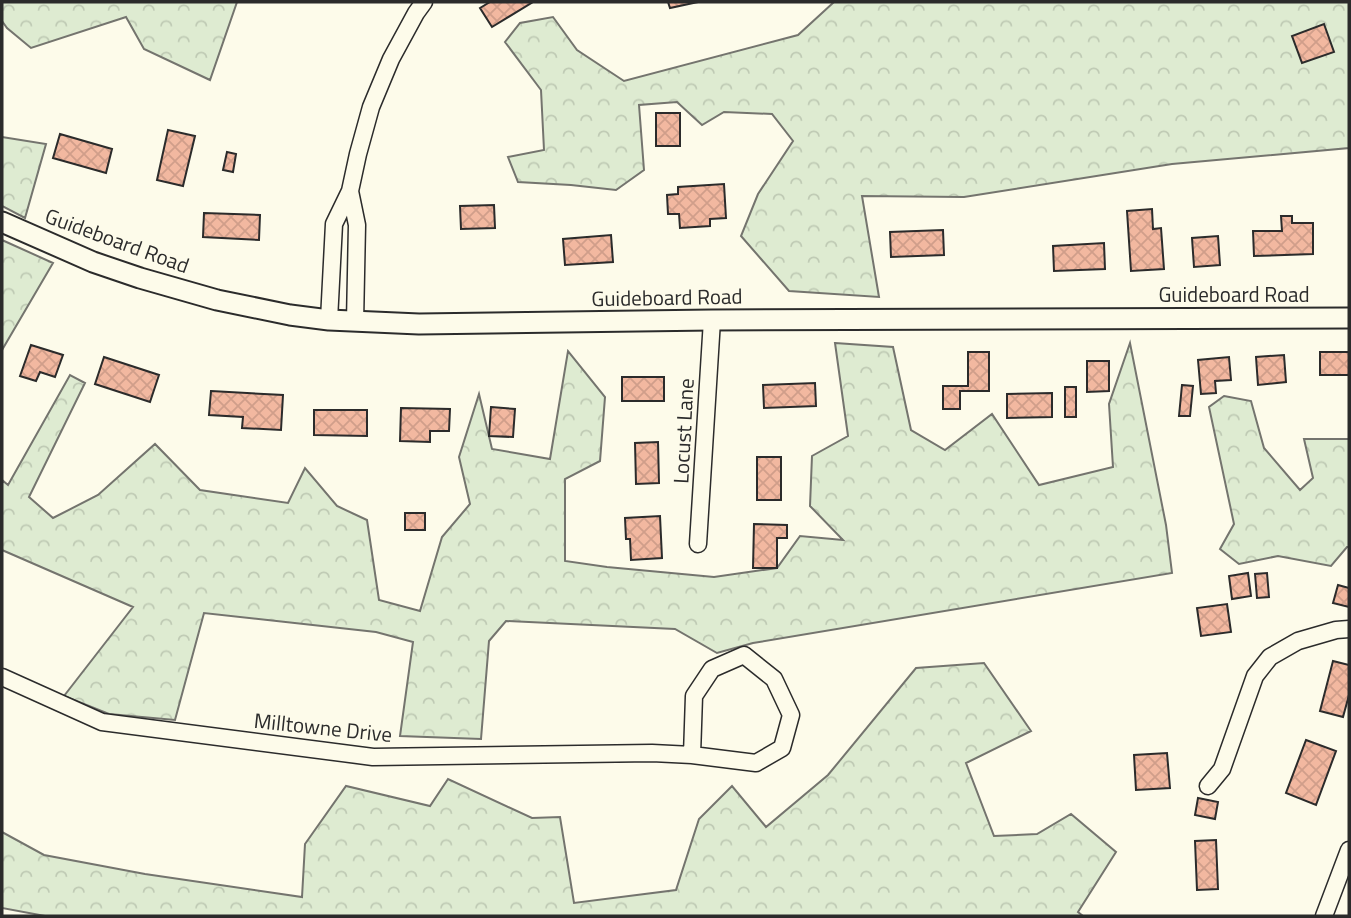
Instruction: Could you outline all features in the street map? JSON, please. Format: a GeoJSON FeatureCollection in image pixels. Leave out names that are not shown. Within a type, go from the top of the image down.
{"type":"FeatureCollection","features":[{"type":"Feature","properties":{"kind":"street"},"geometry":{"type":"LineString","coordinates":[[329,320],[334,224],[350,191],[371,107],[390,60],[424,2]]}},
{"type":"Feature","properties":{"kind":"street"},"geometry":{"type":"LineString","coordinates":[[350,191],[357,225],[355,322]]}},
{"type":"Feature","properties":{"kind":"street","name":"Guideboard Road"},"geometry":{"type":"LineString","coordinates":[[2,222],[93,262],[139,278],[217,300],[290,315],[355,322],[419,324],[712,320],[1349,318]]}},
{"type":"Feature","properties":{"kind":"street","name":"Locust Lane"},"geometry":{"type":"LineString","coordinates":[[698,544],[712,320]]}},
{"type":"Feature","properties":{"kind":"street"},"geometry":{"type":"LineString","coordinates":[[1208,786],[1222,769],[1255,676],[1270,657],[1298,641],[1349,629]]}},
{"type":"Feature","properties":{"kind":"street","name":"Milltowne Drive"},"geometry":{"type":"LineString","coordinates":[[2,677],[102,722],[373,757],[652,753],[757,763],[782,748],[791,715],[774,678],[744,655],[712,669],[694,696],[692,755]]}},
{"type":"Feature","properties":{"kind":"street"},"geometry":{"type":"LineString","coordinates":[[1324,916],[1349,850]]}},
{"type":"Feature","properties":{"kind":"green space"},"geometry":{"type":"Polygon","coordinates":[[[2,2],[237,2],[210,80],[144,49],[126,17],[31,48],[2,21],[2,2]]]}},
{"type":"Feature","properties":{"kind":"green space"},"geometry":{"type":"Polygon","coordinates":[[[834,2],[1349,2],[1349,148],[1172,164],[964,197],[862,196],[879,297],[789,291],[741,236],[758,194],[793,141],[772,114],[724,112],[702,125],[677,102],[639,105],[644,170],[616,190],[518,182],[508,157],[544,150],[541,90],[505,42],[520,23],[553,17],[577,50],[624,81],[798,35],[834,2]]]}},
{"type":"Feature","properties":{"kind":"green space"},"geometry":{"type":"Polygon","coordinates":[[[2,137],[46,144],[25,218],[2,206],[2,137]]]}},
{"type":"Feature","properties":{"kind":"green space"},"geometry":{"type":"Polygon","coordinates":[[[2,240],[53,263],[2,350],[2,240]]]}},
{"type":"Feature","properties":{"kind":"green space"},"geometry":{"type":"Polygon","coordinates":[[[835,343],[893,347],[911,430],[945,450],[992,414],[1039,485],[1113,467],[1109,404],[1130,343],[1166,525],[1172,573],[753,643],[717,653],[675,629],[506,621],[489,641],[481,739],[400,736],[413,642],[376,632],[204,613],[175,720],[109,714],[64,696],[133,607],[2,550],[2,480],[8,485],[70,375],[85,383],[29,497],[53,518],[98,495],[155,444],[200,490],[288,503],[305,468],[337,506],[367,520],[379,600],[420,611],[442,537],[470,504],[459,457],[479,394],[492,449],[550,459],[568,351],[605,397],[600,461],[565,479],[565,561],[714,577],[777,568],[800,536],[843,540],[810,506],[812,456],[848,436],[835,343]]]}},
{"type":"Feature","properties":{"kind":"green space"},"geometry":{"type":"Polygon","coordinates":[[[1224,396],[1251,401],[1264,448],[1300,490],[1313,478],[1304,439],[1349,439],[1349,547],[1331,566],[1278,556],[1239,564],[1220,549],[1234,524],[1209,407],[1224,396]]]}},
{"type":"Feature","properties":{"kind":"green space"},"geometry":{"type":"Polygon","coordinates":[[[984,663],[1031,731],[966,763],[994,836],[1037,834],[1071,814],[1116,852],[1078,912],[1083,916],[45,916],[2,908],[2,832],[44,855],[145,874],[302,897],[305,844],[346,786],[430,806],[448,779],[532,818],[560,817],[574,903],[676,890],[699,819],[732,786],[766,827],[828,775],[916,668],[984,663]]]}},
{"type":"Feature","properties":{"kind":"building"},"geometry":{"type":"Polygon","coordinates":[[[490,2],[533,2],[492,27],[480,8],[490,2]]]}},
{"type":"Feature","properties":{"kind":"building"},"geometry":{"type":"Polygon","coordinates":[[[668,2],[698,2],[670,8],[668,2]]]}},
{"type":"Feature","properties":{"kind":"building"},"geometry":{"type":"Polygon","coordinates":[[[1324,24],[1334,52],[1302,63],[1292,36],[1324,24]]]}},
{"type":"Feature","properties":{"kind":"building"},"geometry":{"type":"Polygon","coordinates":[[[656,113],[680,113],[680,146],[656,146],[656,113]]]}},
{"type":"Feature","properties":{"kind":"building"},"geometry":{"type":"Polygon","coordinates":[[[168,130],[195,136],[183,186],[157,180],[168,130]]]}},
{"type":"Feature","properties":{"kind":"building"},"geometry":{"type":"Polygon","coordinates":[[[60,134],[112,149],[106,173],[53,158],[60,134]]]}},
{"type":"Feature","properties":{"kind":"building"},"geometry":{"type":"Polygon","coordinates":[[[227,152],[236,154],[233,172],[223,170],[227,152]]]}},
{"type":"Feature","properties":{"kind":"building"},"geometry":{"type":"Polygon","coordinates":[[[724,184],[726,218],[710,219],[710,226],[680,228],[679,214],[668,214],[667,195],[678,194],[678,187],[724,184]]]}},
{"type":"Feature","properties":{"kind":"building"},"geometry":{"type":"Polygon","coordinates":[[[494,205],[495,228],[461,229],[460,206],[494,205]]]}},
{"type":"Feature","properties":{"kind":"building"},"geometry":{"type":"Polygon","coordinates":[[[1152,209],[1153,229],[1161,228],[1164,269],[1131,271],[1127,211],[1152,209]]]}},
{"type":"Feature","properties":{"kind":"building"},"geometry":{"type":"Polygon","coordinates":[[[204,213],[260,215],[259,240],[203,237],[204,213]]]}},
{"type":"Feature","properties":{"kind":"building"},"geometry":{"type":"Polygon","coordinates":[[[1281,216],[1292,216],[1292,223],[1313,223],[1313,254],[1254,256],[1253,231],[1282,231],[1281,216]]]}},
{"type":"Feature","properties":{"kind":"building"},"geometry":{"type":"Polygon","coordinates":[[[943,230],[944,255],[891,257],[890,232],[943,230]]]}},
{"type":"Feature","properties":{"kind":"building"},"geometry":{"type":"Polygon","coordinates":[[[611,235],[613,262],[565,265],[563,239],[611,235]]]}},
{"type":"Feature","properties":{"kind":"building"},"geometry":{"type":"Polygon","coordinates":[[[1218,236],[1220,265],[1194,267],[1192,238],[1218,236]]]}},
{"type":"Feature","properties":{"kind":"building"},"geometry":{"type":"Polygon","coordinates":[[[1104,243],[1105,269],[1054,271],[1053,246],[1104,243]]]}},
{"type":"Feature","properties":{"kind":"building"},"geometry":{"type":"Polygon","coordinates":[[[31,345],[63,355],[55,377],[40,372],[36,381],[20,376],[31,345]]]}},
{"type":"Feature","properties":{"kind":"building"},"geometry":{"type":"Polygon","coordinates":[[[968,352],[989,352],[989,391],[960,391],[960,409],[943,409],[943,386],[968,386],[968,352]]]}},
{"type":"Feature","properties":{"kind":"building"},"geometry":{"type":"Polygon","coordinates":[[[1320,352],[1349,352],[1349,375],[1320,375],[1320,352]]]}},
{"type":"Feature","properties":{"kind":"building"},"geometry":{"type":"Polygon","coordinates":[[[1284,355],[1286,382],[1258,385],[1256,357],[1284,355]]]}},
{"type":"Feature","properties":{"kind":"building"},"geometry":{"type":"Polygon","coordinates":[[[104,357],[159,375],[150,402],[95,384],[104,357]]]}},
{"type":"Feature","properties":{"kind":"building"},"geometry":{"type":"Polygon","coordinates":[[[1229,357],[1231,380],[1215,381],[1216,393],[1201,394],[1198,360],[1229,357]]]}},
{"type":"Feature","properties":{"kind":"building"},"geometry":{"type":"Polygon","coordinates":[[[1087,361],[1109,361],[1109,391],[1087,392],[1087,361]]]}},
{"type":"Feature","properties":{"kind":"building"},"geometry":{"type":"Polygon","coordinates":[[[622,377],[664,377],[664,401],[622,401],[622,377]]]}},
{"type":"Feature","properties":{"kind":"building"},"geometry":{"type":"Polygon","coordinates":[[[815,383],[816,406],[764,408],[763,385],[815,383]]]}},
{"type":"Feature","properties":{"kind":"building"},"geometry":{"type":"Polygon","coordinates":[[[1182,385],[1193,386],[1190,416],[1179,416],[1182,385]]]}},
{"type":"Feature","properties":{"kind":"building"},"geometry":{"type":"Polygon","coordinates":[[[1065,387],[1076,387],[1076,417],[1065,417],[1065,387]]]}},
{"type":"Feature","properties":{"kind":"building"},"geometry":{"type":"Polygon","coordinates":[[[211,391],[283,395],[281,430],[242,428],[243,417],[209,415],[211,391]]]}},
{"type":"Feature","properties":{"kind":"building"},"geometry":{"type":"Polygon","coordinates":[[[1052,393],[1052,417],[1007,418],[1007,394],[1052,393]]]}},
{"type":"Feature","properties":{"kind":"building"},"geometry":{"type":"Polygon","coordinates":[[[491,407],[515,409],[513,437],[489,436],[491,407]]]}},
{"type":"Feature","properties":{"kind":"building"},"geometry":{"type":"Polygon","coordinates":[[[401,408],[450,409],[449,431],[430,431],[430,442],[400,441],[401,408]]]}},
{"type":"Feature","properties":{"kind":"building"},"geometry":{"type":"Polygon","coordinates":[[[314,410],[367,410],[367,436],[314,435],[314,410]]]}},
{"type":"Feature","properties":{"kind":"building"},"geometry":{"type":"Polygon","coordinates":[[[658,442],[659,483],[636,484],[635,443],[658,442]]]}},
{"type":"Feature","properties":{"kind":"building"},"geometry":{"type":"Polygon","coordinates":[[[757,457],[781,457],[781,500],[757,500],[757,457]]]}},
{"type":"Feature","properties":{"kind":"building"},"geometry":{"type":"Polygon","coordinates":[[[405,513],[425,513],[425,530],[405,530],[405,513]]]}},
{"type":"Feature","properties":{"kind":"building"},"geometry":{"type":"Polygon","coordinates":[[[660,516],[662,558],[631,560],[625,518],[660,516]]]}},
{"type":"Feature","properties":{"kind":"building"},"geometry":{"type":"Polygon","coordinates":[[[754,524],[787,525],[787,538],[777,538],[777,568],[753,568],[754,524]]]}},
{"type":"Feature","properties":{"kind":"building"},"geometry":{"type":"Polygon","coordinates":[[[1248,573],[1251,596],[1232,599],[1229,576],[1248,573]]]}},
{"type":"Feature","properties":{"kind":"building"},"geometry":{"type":"Polygon","coordinates":[[[1267,573],[1269,597],[1257,598],[1255,574],[1267,573]]]}},
{"type":"Feature","properties":{"kind":"building"},"geometry":{"type":"Polygon","coordinates":[[[1338,585],[1349,588],[1349,607],[1333,603],[1338,585]]]}},
{"type":"Feature","properties":{"kind":"building"},"geometry":{"type":"Polygon","coordinates":[[[1227,604],[1231,632],[1201,636],[1197,608],[1227,604]]]}},
{"type":"Feature","properties":{"kind":"building"},"geometry":{"type":"Polygon","coordinates":[[[1333,661],[1349,665],[1349,695],[1343,717],[1320,711],[1333,661]]]}},
{"type":"Feature","properties":{"kind":"building"},"geometry":{"type":"Polygon","coordinates":[[[1306,740],[1336,751],[1316,805],[1286,793],[1306,740]]]}},
{"type":"Feature","properties":{"kind":"building"},"geometry":{"type":"Polygon","coordinates":[[[1167,753],[1170,788],[1136,790],[1134,755],[1167,753]]]}},
{"type":"Feature","properties":{"kind":"building"},"geometry":{"type":"Polygon","coordinates":[[[1198,798],[1218,802],[1215,819],[1195,815],[1198,798]]]}},
{"type":"Feature","properties":{"kind":"building"},"geometry":{"type":"Polygon","coordinates":[[[1216,840],[1218,889],[1197,890],[1195,841],[1216,840]]]}}]}
